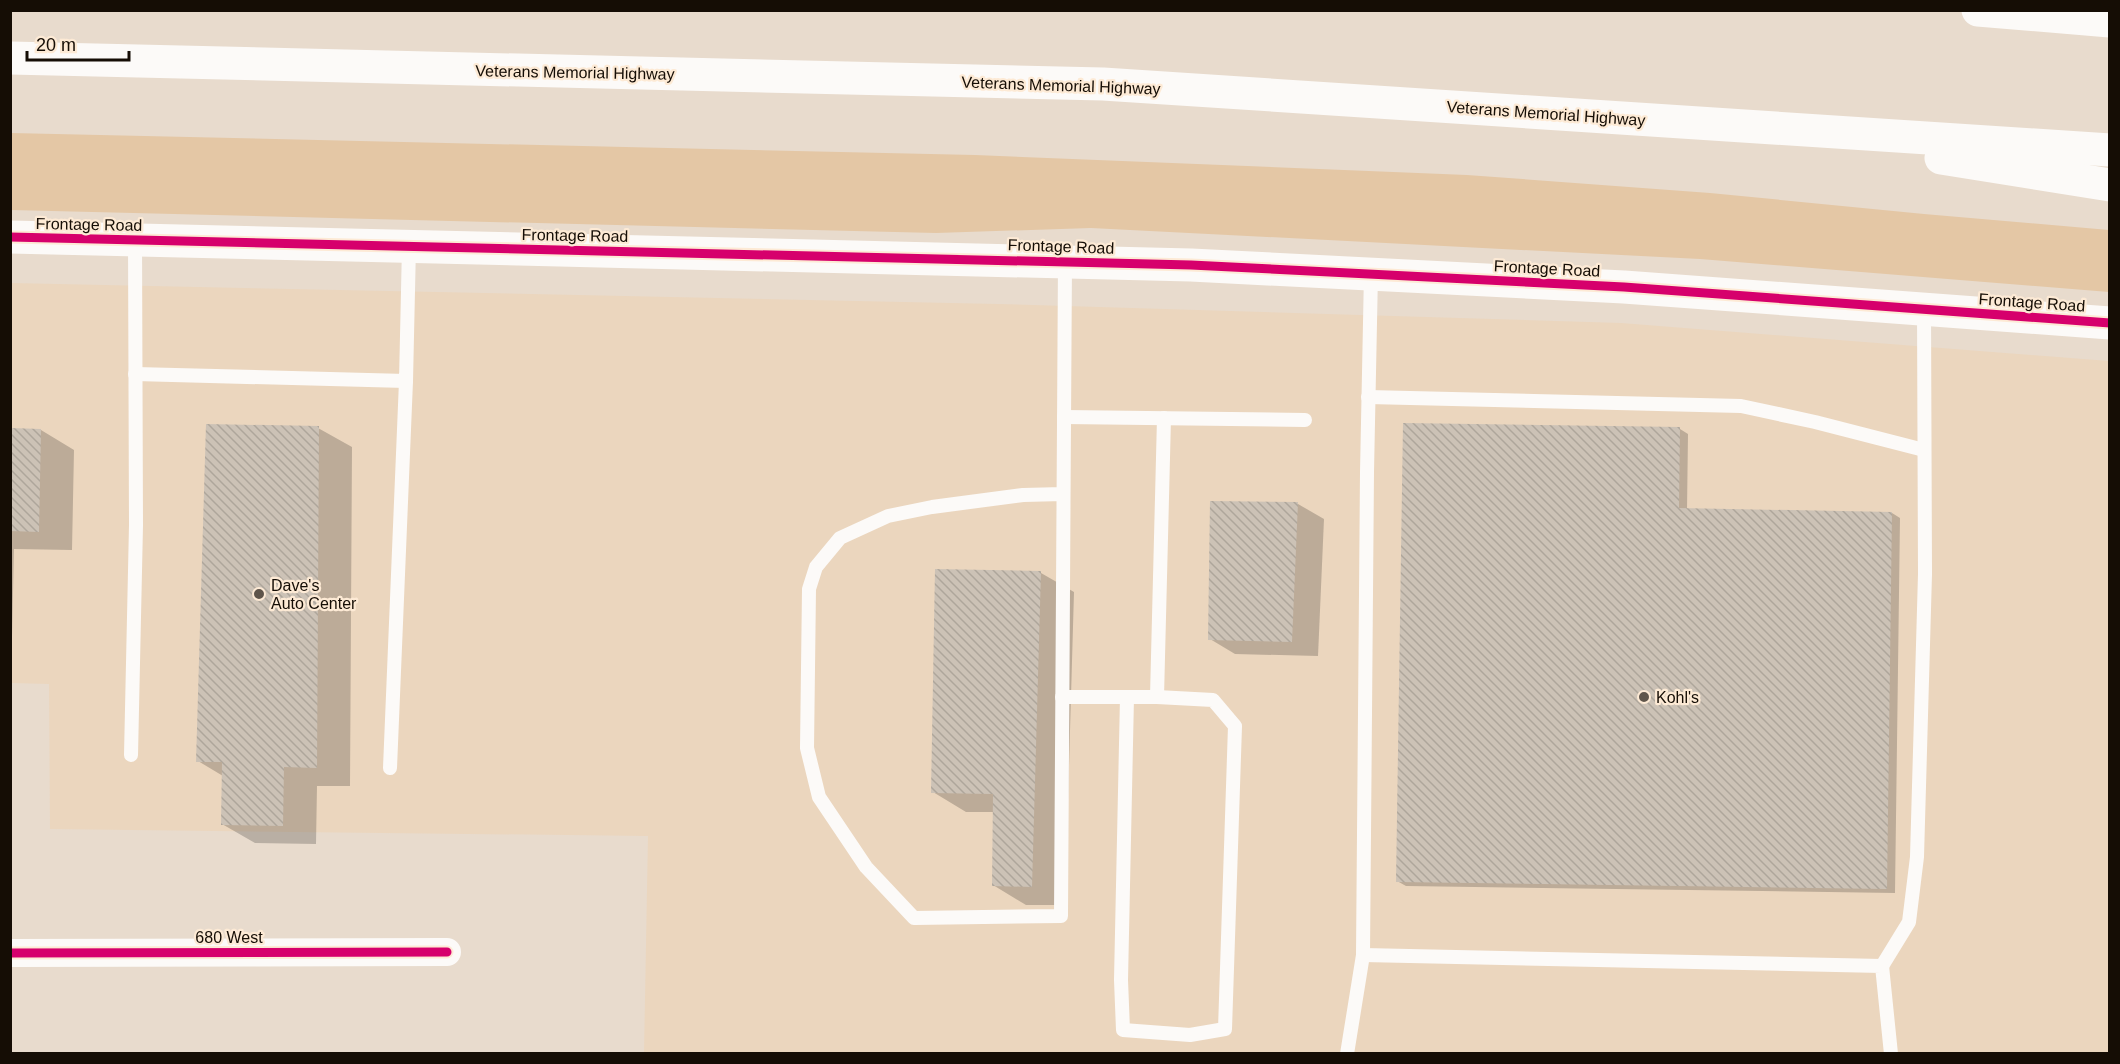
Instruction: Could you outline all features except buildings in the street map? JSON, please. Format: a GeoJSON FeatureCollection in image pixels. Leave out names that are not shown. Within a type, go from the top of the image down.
{"type":"FeatureCollection","features":[{"type":"Feature","properties":{"kind":"main road"},"geometry":{"type":"LineString","coordinates":[[1977,10],[2109,21]]}},
{"type":"Feature","properties":{"kind":"main road","name":"Veterans Memorial Highway"},"geometry":{"type":"LineString","coordinates":[[10,58],[1103,84],[2109,150]]}},
{"type":"Feature","properties":{"kind":"main road"},"geometry":{"type":"LineString","coordinates":[[1749,127],[2109,185]]}},
{"type":"Feature","properties":{"kind":"main road","name":"Frontage Road"},"geometry":{"type":"LineString","coordinates":[[10,237],[1065,260],[1624,287],[2109,323]]}},
{"type":"Feature","properties":{"kind":"street","name":"680 West"},"geometry":{"type":"LineString","coordinates":[[10,953],[447,952]]}},
{"type":"Feature","properties":{"kind":"lane"},"geometry":{"type":"LineString","coordinates":[[131,755],[136,525],[135,240]]}},
{"type":"Feature","properties":{"kind":"lane"},"geometry":{"type":"LineString","coordinates":[[390,768],[406,381],[409,246]]}},
{"type":"Feature","properties":{"kind":"lane"},"geometry":{"type":"LineString","coordinates":[[1063,494],[1023,495],[932,507],[888,516],[840,538],[816,567],[809,589],[807,748],[819,797],[866,867],[914,918],[1061,916],[1065,260]]}},
{"type":"Feature","properties":{"kind":"lane"},"geometry":{"type":"LineString","coordinates":[[1347,1053],[1363,955],[1371,273]]}},
{"type":"Feature","properties":{"kind":"lane"},"geometry":{"type":"LineString","coordinates":[[1891,1053],[1882,966],[1909,922],[1917,857],[1925,574],[1924,309]]}},
{"type":"Feature","properties":{"kind":"lane"},"geometry":{"type":"LineString","coordinates":[[135,374],[406,381]]}},
{"type":"Feature","properties":{"kind":"lane"},"geometry":{"type":"LineString","coordinates":[[1368,397],[1741,406],[1924,450]]}},
{"type":"Feature","properties":{"kind":"lane"},"geometry":{"type":"LineString","coordinates":[[1064,417],[1305,420]]}},
{"type":"Feature","properties":{"kind":"lane"},"geometry":{"type":"LineString","coordinates":[[1157,697],[1164,418]]}},
{"type":"Feature","properties":{"kind":"lane"},"geometry":{"type":"LineString","coordinates":[[1062,697],[1127,697],[1157,697],[1213,700],[1235,726],[1226,1029],[1190,1035],[1123,1030],[1121,980],[1127,697]]}},
{"type":"Feature","properties":{"kind":"lane"},"geometry":{"type":"LineString","coordinates":[[1363,955],[1882,966]]}},
{"type":"Feature","properties":{"kind":"shaded area"},"geometry":{"type":"Polygon","coordinates":[[[11,133],[975,155],[1467,175],[1710,193],[2109,230],[2109,292],[1700,259],[1091,228],[936,233],[11,210],[11,133]]]}},
{"type":"Feature","properties":{"kind":"shaded area"},"geometry":{"type":"Polygon","coordinates":[[[11,283],[998,304],[1621,323],[2109,361],[2109,1053],[644,1053],[648,836],[50,829],[49,684],[11,683],[11,283]]]}},
{"type":"Feature","properties":{"kind":"cycle path"},"geometry":{"type":"LineString","coordinates":[[10,237],[1191,265],[1624,287],[2110,323]]}},
{"type":"Feature","properties":{"kind":"cycle path"},"geometry":{"type":"LineString","coordinates":[[10,953],[447,952]]}},
{"type":"Feature","properties":{"kind":"place","name":"Dave's Auto Center"},"geometry":{"type":"Point","coordinates":[259,594]}},
{"type":"Feature","properties":{"kind":"place","name":"Kohl's"},"geometry":{"type":"Point","coordinates":[1644,697]}}]}
